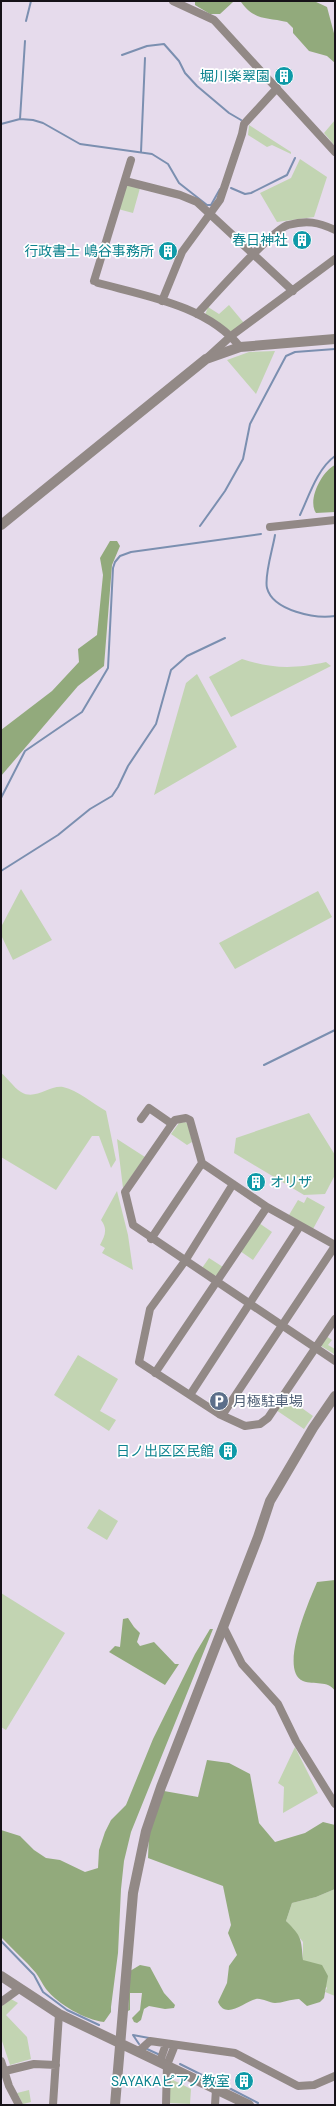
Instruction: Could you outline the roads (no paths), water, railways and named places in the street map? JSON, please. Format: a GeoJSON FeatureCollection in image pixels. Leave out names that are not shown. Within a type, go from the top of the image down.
{"type":"FeatureCollection","features":[{"type":"Feature","properties":{"kind":"street"},"geometry":{"type":"LineString","coordinates":[[173,1],[214,20],[335,152]]}},
{"type":"Feature","properties":{"kind":"street"},"geometry":{"type":"LineString","coordinates":[[162,301],[182,252],[220,200],[244,124],[276,88]]}},
{"type":"Feature","properties":{"kind":"street"},"geometry":{"type":"LineString","coordinates":[[131,160],[96,282],[162,301],[197,314],[231,336],[240,347]]}},
{"type":"Feature","properties":{"kind":"street"},"geometry":{"type":"LineString","coordinates":[[125,181],[180,195],[197,202],[253,255],[293,290]]}},
{"type":"Feature","properties":{"kind":"street"},"geometry":{"type":"LineString","coordinates":[[197,314],[253,255],[286,225],[317,222],[335,230]]}},
{"type":"Feature","properties":{"kind":"street"},"geometry":{"type":"LineString","coordinates":[[1,525],[206,359],[231,336],[335,259]]}},
{"type":"Feature","properties":{"kind":"street"},"geometry":{"type":"LineString","coordinates":[[206,359],[240,347],[335,339]]}},
{"type":"Feature","properties":{"kind":"street"},"geometry":{"type":"LineString","coordinates":[[270,527],[335,520]]}},
{"type":"Feature","properties":{"kind":"street"},"geometry":{"type":"LineString","coordinates":[[141,1119],[149,1108],[172,1124]]}},
{"type":"Feature","properties":{"kind":"street"},"geometry":{"type":"LineString","coordinates":[[223,1414],[283,1326],[335,1245],[267,1207],[202,1163],[190,1120],[186,1118],[176,1120],[125,1192],[133,1225],[185,1262],[217,1282],[283,1326],[317,1348],[335,1361]]}},
{"type":"Feature","properties":{"kind":"street"},"geometry":{"type":"LineString","coordinates":[[151,1239],[202,1163]]}},
{"type":"Feature","properties":{"kind":"street"},"geometry":{"type":"LineString","coordinates":[[233,1184],[185,1262],[150,1309],[139,1362],[190,1395],[245,1426],[260,1424],[268,1418],[317,1348],[335,1319]]}},
{"type":"Feature","properties":{"kind":"street"},"geometry":{"type":"LineString","coordinates":[[155,1373],[267,1207]]}},
{"type":"Feature","properties":{"kind":"street"},"geometry":{"type":"LineString","coordinates":[[190,1395],[300,1226]]}},
{"type":"Feature","properties":{"kind":"street"},"geometry":{"type":"LineString","coordinates":[[115,2105],[119,2042],[133,1893],[146,1831],[258,1537],[270,1501],[313,1428],[335,1396]]}},
{"type":"Feature","properties":{"kind":"street"},"geometry":{"type":"LineString","coordinates":[[223,1626],[242,1664],[278,1704],[296,1741],[335,1804]]}},
{"type":"Feature","properties":{"kind":"street"},"geometry":{"type":"LineString","coordinates":[[1,1976],[59,2014],[249,2105]]}},
{"type":"Feature","properties":{"kind":"street"},"geometry":{"type":"LineString","coordinates":[[1,2002],[19,1988]]}},
{"type":"Feature","properties":{"kind":"street"},"geometry":{"type":"LineString","coordinates":[[53,2105],[59,2014]]}},
{"type":"Feature","properties":{"kind":"street"},"geometry":{"type":"LineString","coordinates":[[139,2052],[150,2041],[235,2053],[298,2086],[314,2085],[335,2076]]}},
{"type":"Feature","properties":{"kind":"street"},"geometry":{"type":"LineString","coordinates":[[166,2044],[163,2063],[166,2105]]}},
{"type":"Feature","properties":{"kind":"street"},"geometry":{"type":"LineString","coordinates":[[163,2063],[176,2045]]}},
{"type":"Feature","properties":{"kind":"street"},"geometry":{"type":"LineString","coordinates":[[1,2061],[9,2086],[19,2105]]}},
{"type":"Feature","properties":{"kind":"street"},"geometry":{"type":"LineString","coordinates":[[5,2071],[34,2064],[56,2065]]}},
{"type":"Feature","properties":{"kind":"street"},"geometry":{"type":"LineString","coordinates":[[215,2105],[216,2089]]}},
{"type":"Feature","properties":{"kind":"waterway"},"geometry":{"type":"LineString","coordinates":[[26,21],[31,1]]}},
{"type":"Feature","properties":{"kind":"waterway"},"geometry":{"type":"LineString","coordinates":[[20,119],[25,41]]}},
{"type":"Feature","properties":{"kind":"waterway"},"geometry":{"type":"LineString","coordinates":[[122,55],[147,46],[164,44],[179,61],[185,73],[197,86],[229,113],[241,120]]}},
{"type":"Feature","properties":{"kind":"waterway"},"geometry":{"type":"LineString","coordinates":[[141,152],[145,58]]}},
{"type":"Feature","properties":{"kind":"waterway"},"geometry":{"type":"LineString","coordinates":[[1,124],[20,119],[33,120],[43,123],[80,144],[152,154],[168,164],[179,183],[207,205],[211,205],[220,189]]}},
{"type":"Feature","properties":{"kind":"waterway"},"geometry":{"type":"LineString","coordinates":[[231,188],[245,194],[251,193],[287,175],[295,158]]}},
{"type":"Feature","properties":{"kind":"waterway"},"geometry":{"type":"LineString","coordinates":[[200,526],[225,491],[243,459],[250,424],[286,356],[295,352],[335,349]]}},
{"type":"Feature","properties":{"kind":"waterway"},"geometry":{"type":"LineString","coordinates":[[300,515],[318,475],[335,456]]}},
{"type":"Feature","properties":{"kind":"waterway"},"geometry":{"type":"LineString","coordinates":[[1,798],[25,751],[82,712],[108,668],[113,568],[115,562],[120,556],[131,552],[261,534]]}},
{"type":"Feature","properties":{"kind":"waterway"},"geometry":{"type":"LineString","coordinates":[[275,535],[266,583],[271,596],[286,608],[296,612],[307,615],[327,617],[335,616]]}},
{"type":"Feature","properties":{"kind":"waterway"},"geometry":{"type":"LineString","coordinates":[[1,871],[58,835],[90,809],[112,796],[128,766],[156,724],[171,670],[187,656],[225,638]]}},
{"type":"Feature","properties":{"kind":"waterway"},"geometry":{"type":"LineString","coordinates":[[264,1065],[335,1030]]}},
{"type":"Feature","properties":{"kind":"waterway"},"geometry":{"type":"LineString","coordinates":[[1,1941],[34,1975],[43,1992],[67,2010],[99,2025]]}},
{"type":"Feature","properties":{"kind":"waterway"},"geometry":{"type":"LineString","coordinates":[[133,2035],[149,2038]]}},
{"type":"Feature","properties":{"kind":"waterway"},"geometry":{"type":"LineString","coordinates":[[133,2035],[139,2044]]}},
{"type":"Feature","properties":{"kind":"waterway"},"geometry":{"type":"LineString","coordinates":[[147,2049],[160,2055]]}},
{"type":"Feature","properties":{"kind":"waterway"},"geometry":{"type":"LineString","coordinates":[[180,2064],[204,2076]]}},
{"type":"Feature","properties":{"kind":"waterway"},"geometry":{"type":"LineString","coordinates":[[212,2080],[222,2085]]}},
{"type":"Feature","properties":{"kind":"waterway"},"geometry":{"type":"LineString","coordinates":[[229,2088],[258,2103]]}},
{"type":"Feature","properties":{"kind":"place","name":"堀川楽翠園"},"geometry":{"type":"Point","coordinates":[284,76]}},
{"type":"Feature","properties":{"kind":"place","name":"春日神社"},"geometry":{"type":"Point","coordinates":[302,240]}},
{"type":"Feature","properties":{"kind":"place","name":"行政書士 嶋谷事務所"},"geometry":{"type":"Point","coordinates":[168,251]}},
{"type":"Feature","properties":{"kind":"place","name":"オリザ"},"geometry":{"type":"Point","coordinates":[256,1182]}},
{"type":"Feature","properties":{"kind":"place","name":"月極駐車場"},"geometry":{"type":"Point","coordinates":[219,1401]}},
{"type":"Feature","properties":{"kind":"place","name":"日ノ出区区民館"},"geometry":{"type":"Point","coordinates":[228,1451]}},
{"type":"Feature","properties":{"kind":"place","name":"SAYAKAピアノ教室"},"geometry":{"type":"Point","coordinates":[244,2081]}}]}
